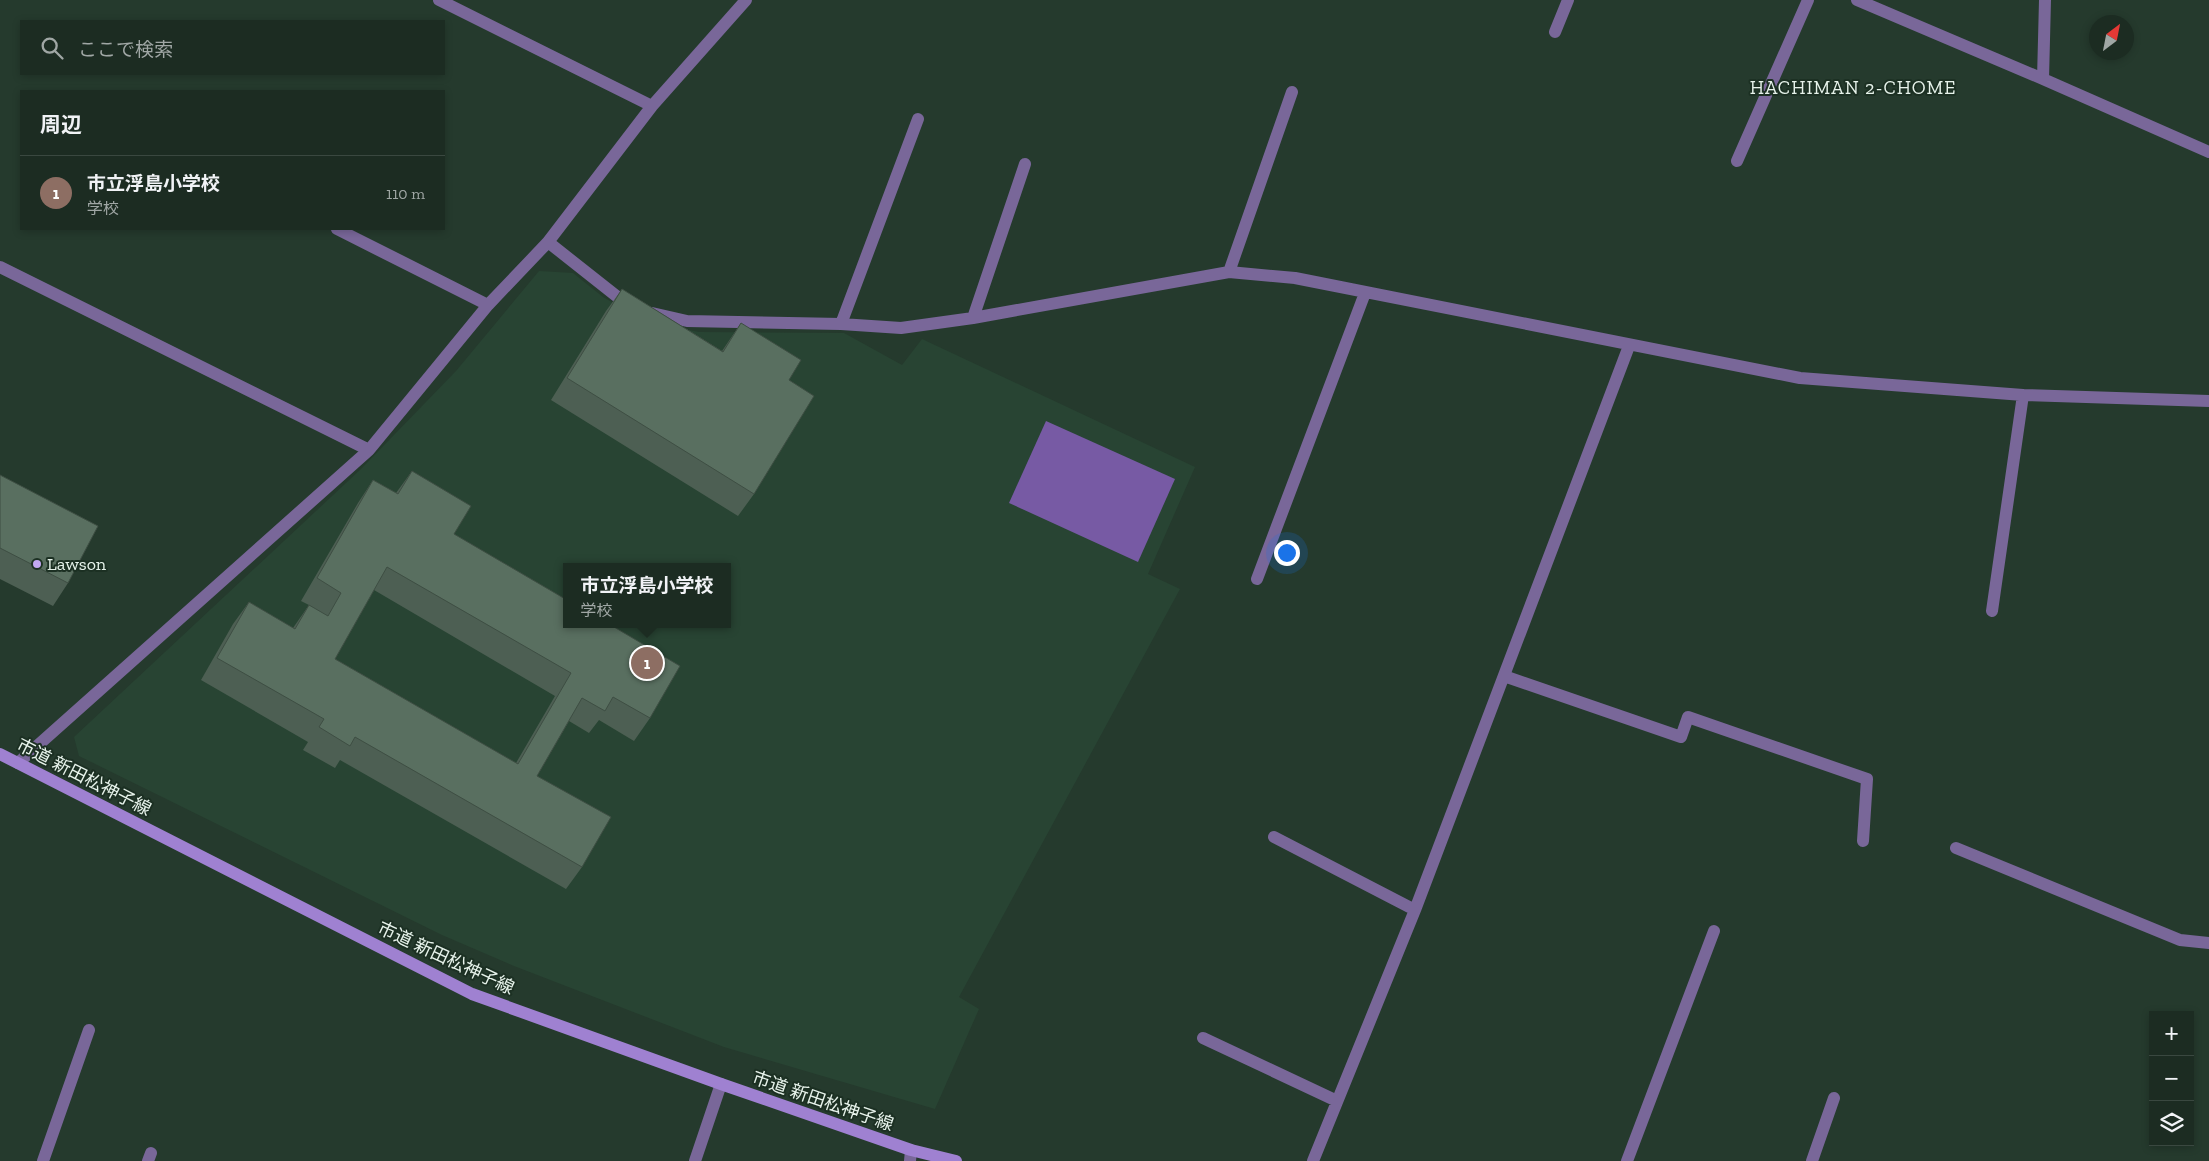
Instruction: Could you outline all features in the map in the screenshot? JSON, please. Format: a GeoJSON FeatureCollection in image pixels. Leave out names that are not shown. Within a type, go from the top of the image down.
{"type":"FeatureCollection","features":[{"type":"Feature","properties":{"kind":"street"},"geometry":{"type":"LineString","coordinates":[[439,0],[652,106]]}},
{"type":"Feature","properties":{"kind":"street"},"geometry":{"type":"LineString","coordinates":[[18,763],[369,450],[488,305],[548,242],[652,106],[746,0]]}},
{"type":"Feature","properties":{"kind":"street"},"geometry":{"type":"LineString","coordinates":[[1555,32],[1568,0]]}},
{"type":"Feature","properties":{"kind":"street"},"geometry":{"type":"LineString","coordinates":[[1737,161],[1808,0]]}},
{"type":"Feature","properties":{"kind":"street"},"geometry":{"type":"LineString","coordinates":[[1856,0],[2209,152]]}},
{"type":"Feature","properties":{"kind":"street"},"geometry":{"type":"LineString","coordinates":[[2043,79],[2044,0]]}},
{"type":"Feature","properties":{"kind":"street"},"geometry":{"type":"LineString","coordinates":[[1229,272],[1292,92]]}},
{"type":"Feature","properties":{"kind":"street"},"geometry":{"type":"LineString","coordinates":[[842,324],[918,119]]}},
{"type":"Feature","properties":{"kind":"street"},"geometry":{"type":"LineString","coordinates":[[973,318],[1025,164]]}},
{"type":"Feature","properties":{"kind":"street"},"geometry":{"type":"LineString","coordinates":[[338,230],[488,305]]}},
{"type":"Feature","properties":{"kind":"street"},"geometry":{"type":"LineString","coordinates":[[548,242],[633,309],[687,322],[842,324],[901,328],[973,318],[1229,272],[1295,278],[1629,346],[1800,378],[2023,394],[2209,402]]}},
{"type":"Feature","properties":{"kind":"street"},"geometry":{"type":"LineString","coordinates":[[0,267],[369,450]]}},
{"type":"Feature","properties":{"kind":"street"},"geometry":{"type":"LineString","coordinates":[[1257,579],[1365,293]]}},
{"type":"Feature","properties":{"kind":"street"},"geometry":{"type":"LineString","coordinates":[[1313,1161],[1415,910],[1629,346]]}},
{"type":"Feature","properties":{"kind":"street"},"geometry":{"type":"LineString","coordinates":[[1992,611],[2023,394]]}},
{"type":"Feature","properties":{"kind":"street"},"geometry":{"type":"LineString","coordinates":[[1504,676],[1681,737],[1688,717],[1867,779],[1863,841]]}},
{"type":"Feature","properties":{"kind":"street","name":"市道 新田松神子線"},"geometry":{"type":"LineString","coordinates":[[0,754],[472,994],[721,1084],[910,1156],[956,1161]]}},
{"type":"Feature","properties":{"kind":"street"},"geometry":{"type":"LineString","coordinates":[[1274,837],[1415,910]]}},
{"type":"Feature","properties":{"kind":"street"},"geometry":{"type":"LineString","coordinates":[[1956,848],[2180,940],[2209,943]]}},
{"type":"Feature","properties":{"kind":"street"},"geometry":{"type":"LineString","coordinates":[[1627,1161],[1714,931]]}},
{"type":"Feature","properties":{"kind":"street"},"geometry":{"type":"LineString","coordinates":[[43,1161],[89,1030]]}},
{"type":"Feature","properties":{"kind":"street"},"geometry":{"type":"LineString","coordinates":[[1204,1038],[1337,1101]]}},
{"type":"Feature","properties":{"kind":"street"},"geometry":{"type":"LineString","coordinates":[[695,1161],[721,1084]]}},
{"type":"Feature","properties":{"kind":"street"},"geometry":{"type":"LineString","coordinates":[[1812,1161],[1834,1098]]}},
{"type":"Feature","properties":{"kind":"shaded area"},"geometry":{"type":"Polygon","coordinates":[[[539,271],[573,273],[603,297],[629,312],[655,323],[699,332],[844,333],[902,365],[922,339],[1195,467],[1148,574],[1180,589],[959,997],[979,1009],[935,1109],[724,1047],[514,966],[442,935],[79,756],[74,737],[361,469],[456,371],[539,271]]]}},
{"type":"Feature","properties":{"kind":"shaded area"},"geometry":{"type":"Polygon","coordinates":[[[1046,421],[1175,479],[1138,562],[1009,503],[1046,421]]]}},
{"type":"Feature","properties":{"kind":"building"},"geometry":{"type":"Polygon","coordinates":[[[622,289],[723,352],[741,323],[801,360],[789,380],[814,396],[754,494],[567,378],[622,289]]]}},
{"type":"Feature","properties":{"kind":"building"},"geometry":{"type":"Polygon","coordinates":[[[412,471],[471,506],[454,534],[563,598],[563,628],[616,628],[680,666],[650,718],[613,697],[605,711],[582,698],[537,776],[611,817],[582,867],[355,737],[350,746],[319,727],[324,719],[217,658],[249,602],[295,629],[309,605],[328,616],[341,593],[317,578],[373,480],[398,494],[412,471]],[[387,567],[335,659],[518,764],[571,673],[387,567]]]}},
{"type":"Feature","properties":{"kind":"building"},"geometry":{"type":"Polygon","coordinates":[[[0,475],[98,526],[68,583],[0,548],[0,475]]]}},
{"type":"Feature","properties":{"kind":"place","name":"Lawson"},"geometry":{"type":"Point","coordinates":[37,564]}},
{"type":"Feature","properties":{"kind":"place","name":"市立浮島小学校"},"geometry":{"type":"Point","coordinates":[647,663]}},
{"type":"Feature","properties":{"kind":"district","name":"HACHIMAN 2-CHOME"},"geometry":{"type":"Point","coordinates":[1853,87]}}]}
